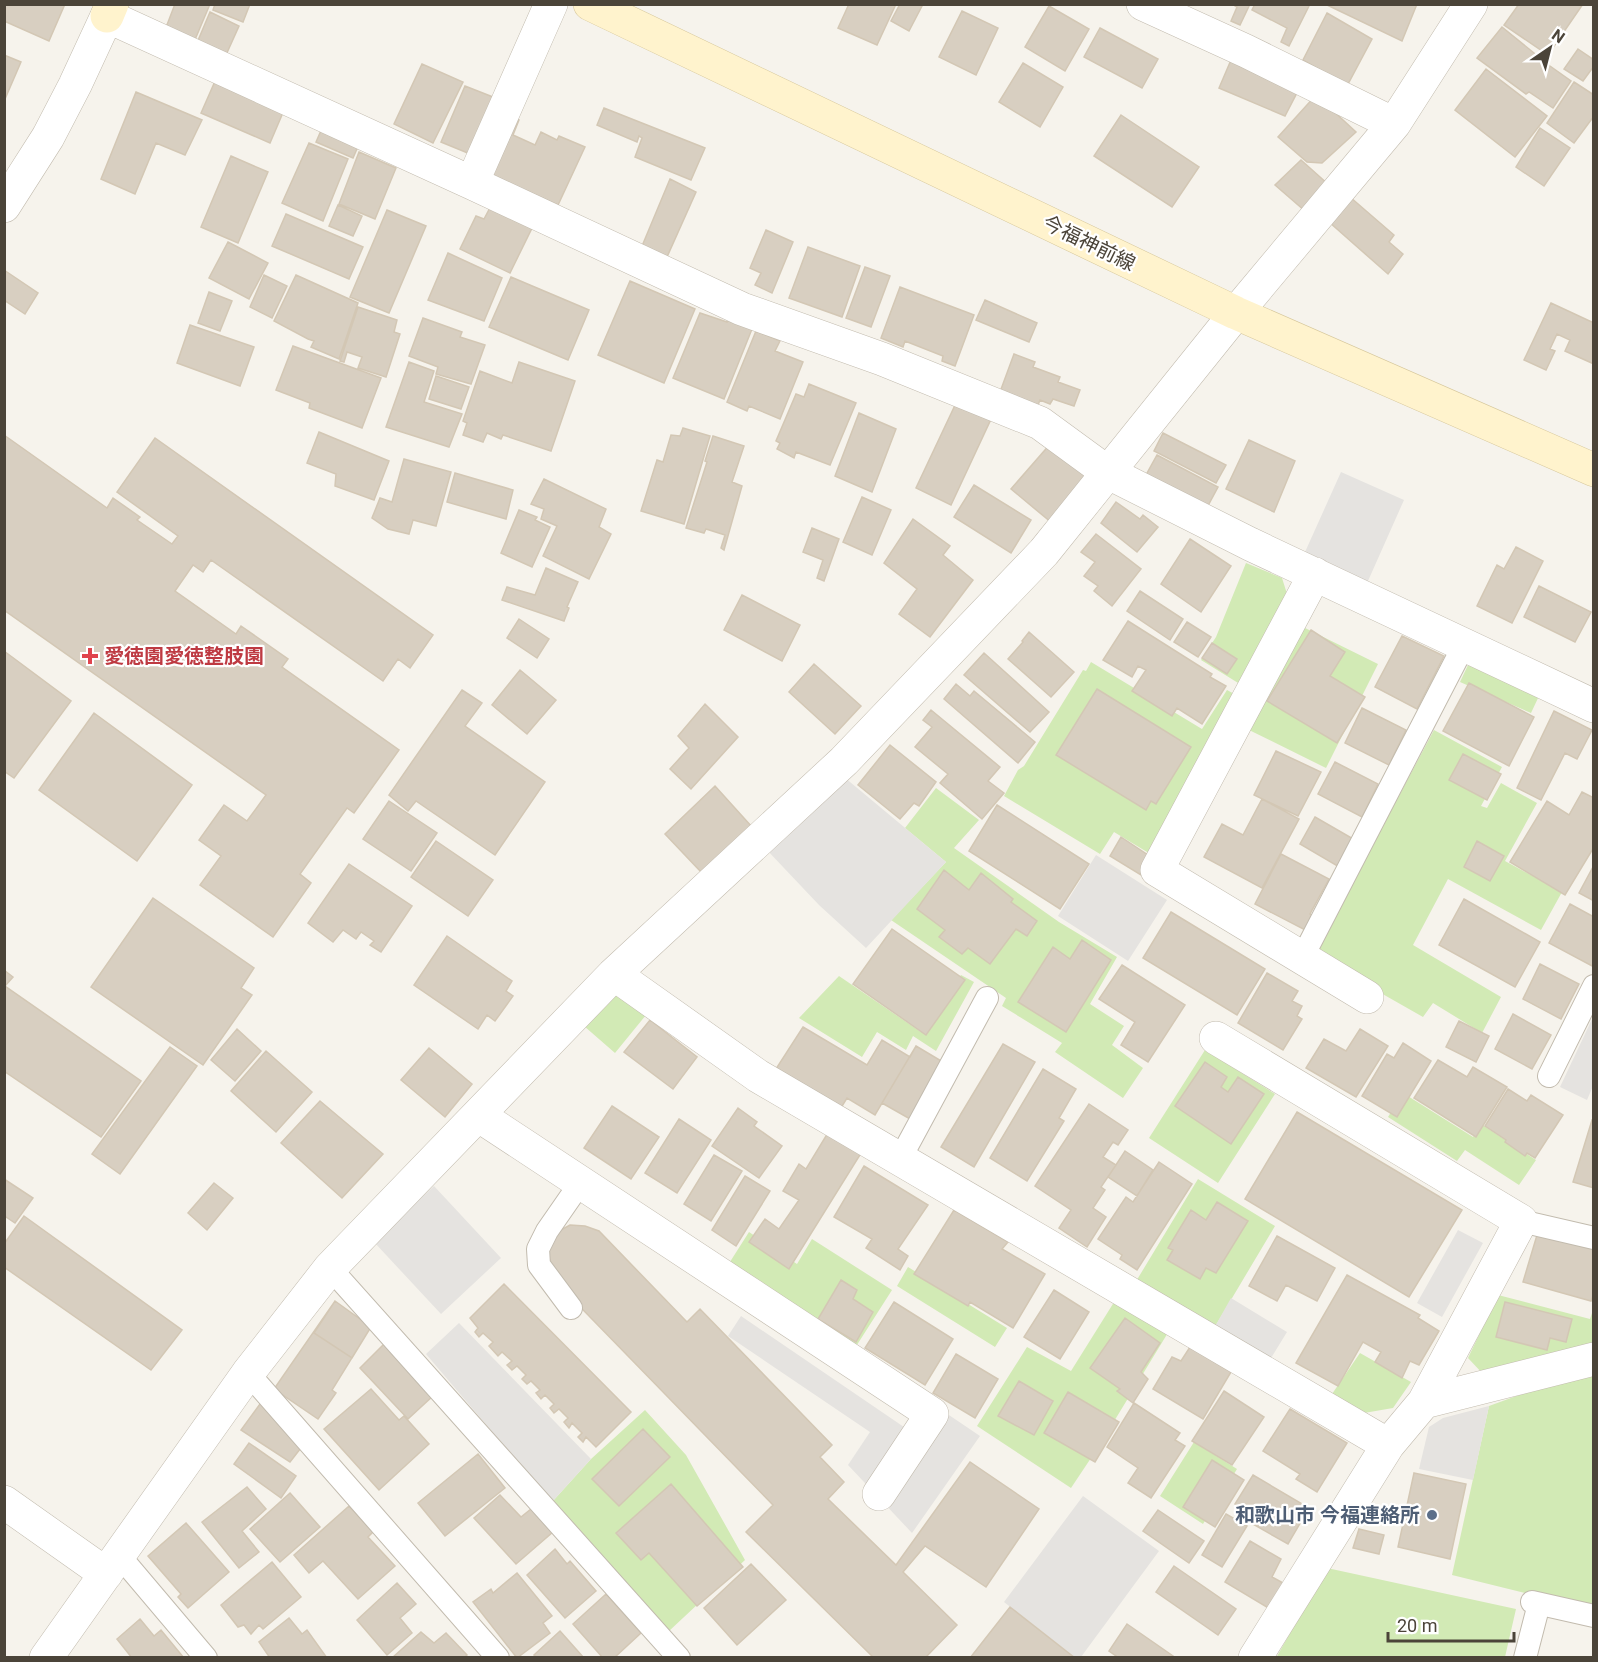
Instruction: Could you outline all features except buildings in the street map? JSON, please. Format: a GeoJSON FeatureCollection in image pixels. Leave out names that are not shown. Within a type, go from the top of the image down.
{"type":"FeatureCollection","features":[{"type":"Feature","properties":{"kind":"street"},"geometry":{"type":"LineString","coordinates":[[472,183],[551,4]]}},
{"type":"Feature","properties":{"kind":"street","name":"今福神前線"},"geometry":{"type":"LineString","coordinates":[[590,4],[1236,313],[1593,470]]}},
{"type":"Feature","properties":{"kind":"street"},"geometry":{"type":"LineString","coordinates":[[1143,4],[1246,51],[1394,124]]}},
{"type":"Feature","properties":{"kind":"street"},"geometry":{"type":"LineString","coordinates":[[46,1658],[248,1373],[330,1268],[614,974],[844,761],[1044,552],[1236,313],[1394,124],[1471,4]]}},
{"type":"Feature","properties":{"kind":"street"},"geometry":{"type":"LineString","coordinates":[[4,206],[48,137],[110,10],[742,309],[882,359],[1040,423],[1107,472],[1593,706]]}},
{"type":"Feature","properties":{"kind":"street"},"geometry":{"type":"LineString","coordinates":[[1315,574],[1157,870],[1366,997]]}},
{"type":"Feature","properties":{"kind":"street"},"geometry":{"type":"LineString","coordinates":[[614,974],[758,1076],[1388,1445]]}},
{"type":"Feature","properties":{"kind":"street"},"geometry":{"type":"LineString","coordinates":[[1216,1038],[1521,1221],[1424,1402],[1388,1445],[1256,1658]]}},
{"type":"Feature","properties":{"kind":"street"},"geometry":{"type":"LineString","coordinates":[[478,1115],[932,1414],[879,1494]]}},
{"type":"Feature","properties":{"kind":"street"},"geometry":{"type":"LineString","coordinates":[[1424,1402],[1593,1359]]}},
{"type":"Feature","properties":{"kind":"street"},"geometry":{"type":"LineString","coordinates":[[4,1502],[112,1564]]}},
{"type":"Feature","properties":{"kind":"lane"},"geometry":{"type":"LineString","coordinates":[[1302,958],[1464,645]]}},
{"type":"Feature","properties":{"kind":"lane"},"geometry":{"type":"LineString","coordinates":[[1548,1076],[1593,986]]}},
{"type":"Feature","properties":{"kind":"lane"},"geometry":{"type":"LineString","coordinates":[[900,1159],[987,998]]}},
{"type":"Feature","properties":{"kind":"lane"},"geometry":{"type":"LineString","coordinates":[[571,1308],[540,1265],[538,1249],[580,1182]]}},
{"type":"Feature","properties":{"kind":"lane"},"geometry":{"type":"LineString","coordinates":[[1521,1221],[1593,1239]]}},
{"type":"Feature","properties":{"kind":"lane"},"geometry":{"type":"LineString","coordinates":[[330,1268],[679,1658]]}},
{"type":"Feature","properties":{"kind":"lane"},"geometry":{"type":"LineString","coordinates":[[248,1373],[498,1658]]}},
{"type":"Feature","properties":{"kind":"lane"},"geometry":{"type":"LineString","coordinates":[[112,1564],[206,1658]]}},
{"type":"Feature","properties":{"kind":"lane"},"geometry":{"type":"LineString","coordinates":[[1524,1658],[1536,1603],[1593,1616]]}},
{"type":"Feature","properties":{"kind":"green space"},"geometry":{"type":"Polygon","coordinates":[[[1246,563],[1282,578],[1288,597],[1243,686],[1201,660],[1216,637],[1246,563]]]}},
{"type":"Feature","properties":{"kind":"green space"},"geometry":{"type":"Polygon","coordinates":[[[1301,626],[1378,664],[1326,768],[1249,730],[1301,626]]]}},
{"type":"Feature","properties":{"kind":"green space"},"geometry":{"type":"Polygon","coordinates":[[[1091,662],[1202,729],[1227,690],[1238,696],[1152,855],[1114,832],[1100,854],[1004,796],[1018,770],[1024,766],[1083,670],[1086,671],[1091,662]]]}},
{"type":"Feature","properties":{"kind":"green space"},"geometry":{"type":"Polygon","coordinates":[[[1468,665],[1539,696],[1531,713],[1460,682],[1468,665]]]}},
{"type":"Feature","properties":{"kind":"green space"},"geometry":{"type":"Polygon","coordinates":[[[1434,730],[1502,767],[1481,806],[1487,808],[1501,783],[1537,803],[1505,861],[1562,892],[1541,930],[1448,879],[1413,945],[1501,997],[1482,1033],[1433,1003],[1423,1017],[1314,955],[1434,730]]]}},
{"type":"Feature","properties":{"kind":"green space"},"geometry":{"type":"Polygon","coordinates":[[[936,788],[979,820],[954,848],[1059,922],[1117,957],[1090,1004],[1124,1026],[1112,1045],[1143,1068],[1123,1098],[1055,1052],[1062,1043],[1002,1006],[1006,998],[891,920],[946,862],[905,828],[936,788]]]}},
{"type":"Feature","properties":{"kind":"green space"},"geometry":{"type":"Polygon","coordinates":[[[961,975],[974,982],[936,1051],[913,1036],[906,1050],[877,1032],[862,1057],[799,1018],[839,976],[921,1032],[961,975]]]}},
{"type":"Feature","properties":{"kind":"green space"},"geometry":{"type":"Polygon","coordinates":[[[614,993],[646,1015],[615,1053],[584,1026],[614,993]]]}},
{"type":"Feature","properties":{"kind":"green space"},"geometry":{"type":"Polygon","coordinates":[[[1205,1050],[1275,1094],[1218,1183],[1149,1138],[1205,1050]]]}},
{"type":"Feature","properties":{"kind":"green space"},"geometry":{"type":"Polygon","coordinates":[[[1403,1093],[1473,1137],[1481,1124],[1536,1160],[1519,1185],[1465,1150],[1457,1161],[1388,1117],[1403,1093]]]}},
{"type":"Feature","properties":{"kind":"green space"},"geometry":{"type":"Polygon","coordinates":[[[1198,1179],[1275,1226],[1213,1330],[1135,1283],[1198,1179]]]}},
{"type":"Feature","properties":{"kind":"green space"},"geometry":{"type":"Polygon","coordinates":[[[749,1232],[797,1264],[812,1239],[892,1290],[855,1348],[728,1265],[749,1232]]]}},
{"type":"Feature","properties":{"kind":"green space"},"geometry":{"type":"Polygon","coordinates":[[[908,1267],[1007,1328],[995,1347],[897,1286],[908,1267]]]}},
{"type":"Feature","properties":{"kind":"green space"},"geometry":{"type":"Polygon","coordinates":[[[1498,1295],[1590,1319],[1593,1310],[1593,1347],[1483,1374],[1468,1358],[1498,1295]]]}},
{"type":"Feature","properties":{"kind":"green space"},"geometry":{"type":"Polygon","coordinates":[[[1116,1299],[1169,1331],[1071,1488],[977,1426],[1027,1347],[1071,1371],[1116,1299]]]}},
{"type":"Feature","properties":{"kind":"green space"},"geometry":{"type":"Polygon","coordinates":[[[1360,1353],[1411,1382],[1393,1408],[1364,1413],[1332,1394],[1360,1353]]]}},
{"type":"Feature","properties":{"kind":"green space"},"geometry":{"type":"Polygon","coordinates":[[[1593,1368],[1593,1610],[1452,1575],[1489,1406],[1593,1368]]]}},
{"type":"Feature","properties":{"kind":"green space"},"geometry":{"type":"Polygon","coordinates":[[[645,1410],[686,1455],[745,1560],[668,1632],[552,1502],[591,1459],[645,1410]]]}},
{"type":"Feature","properties":{"kind":"green space"},"geometry":{"type":"Polygon","coordinates":[[[1194,1442],[1237,1469],[1203,1524],[1160,1496],[1194,1442]]]}},
{"type":"Feature","properties":{"kind":"green space"},"geometry":{"type":"Polygon","coordinates":[[[1327,1568],[1516,1609],[1505,1657],[1276,1658],[1327,1568]]]}},
{"type":"Feature","properties":{"kind":"shaded area"},"geometry":{"type":"Polygon","coordinates":[[[1341,472],[1404,500],[1364,590],[1301,561],[1341,472]]]}},
{"type":"Feature","properties":{"kind":"shaded area"},"geometry":{"type":"Polygon","coordinates":[[[844,777],[946,862],[866,948],[819,905],[766,849],[844,777]]]}},
{"type":"Feature","properties":{"kind":"shaded area"},"geometry":{"type":"Polygon","coordinates":[[[1096,855],[1167,900],[1128,961],[1058,916],[1096,855]]]}},
{"type":"Feature","properties":{"kind":"shaded area"},"geometry":{"type":"Polygon","coordinates":[[[1593,1017],[1593,1086],[1587,1100],[1560,1087],[1593,1017]]]}},
{"type":"Feature","properties":{"kind":"shaded area"},"geometry":{"type":"Polygon","coordinates":[[[434,1186],[501,1258],[441,1314],[374,1242],[434,1186]]]}},
{"type":"Feature","properties":{"kind":"shaded area"},"geometry":{"type":"Polygon","coordinates":[[[1458,1230],[1483,1243],[1442,1317],[1417,1303],[1458,1230]]]}},
{"type":"Feature","properties":{"kind":"shaded area"},"geometry":{"type":"Polygon","coordinates":[[[1231,1298],[1287,1332],[1268,1363],[1213,1330],[1231,1298]]]}},
{"type":"Feature","properties":{"kind":"shaded area"},"geometry":{"type":"Polygon","coordinates":[[[741,1316],[923,1440],[943,1411],[980,1436],[912,1533],[848,1465],[870,1432],[728,1336],[741,1316]]]}},
{"type":"Feature","properties":{"kind":"shaded area"},"geometry":{"type":"Polygon","coordinates":[[[459,1323],[591,1459],[552,1502],[426,1354],[459,1323]]]}},
{"type":"Feature","properties":{"kind":"shaded area"},"geometry":{"type":"Polygon","coordinates":[[[1489,1406],[1473,1480],[1419,1469],[1429,1427],[1443,1418],[1489,1406]]]}},
{"type":"Feature","properties":{"kind":"shaded area"},"geometry":{"type":"Polygon","coordinates":[[[1083,1496],[1159,1551],[1081,1657],[1074,1657],[1004,1602],[1083,1496]]]}},
{"type":"Feature","properties":{"kind":"place","name":"愛徳園愛徳整肢園"},"geometry":{"type":"Point","coordinates":[90,656]}},
{"type":"Feature","properties":{"kind":"place","name":"和歌山市 今福連絡所"},"geometry":{"type":"Point","coordinates":[1432,1515]}}]}
